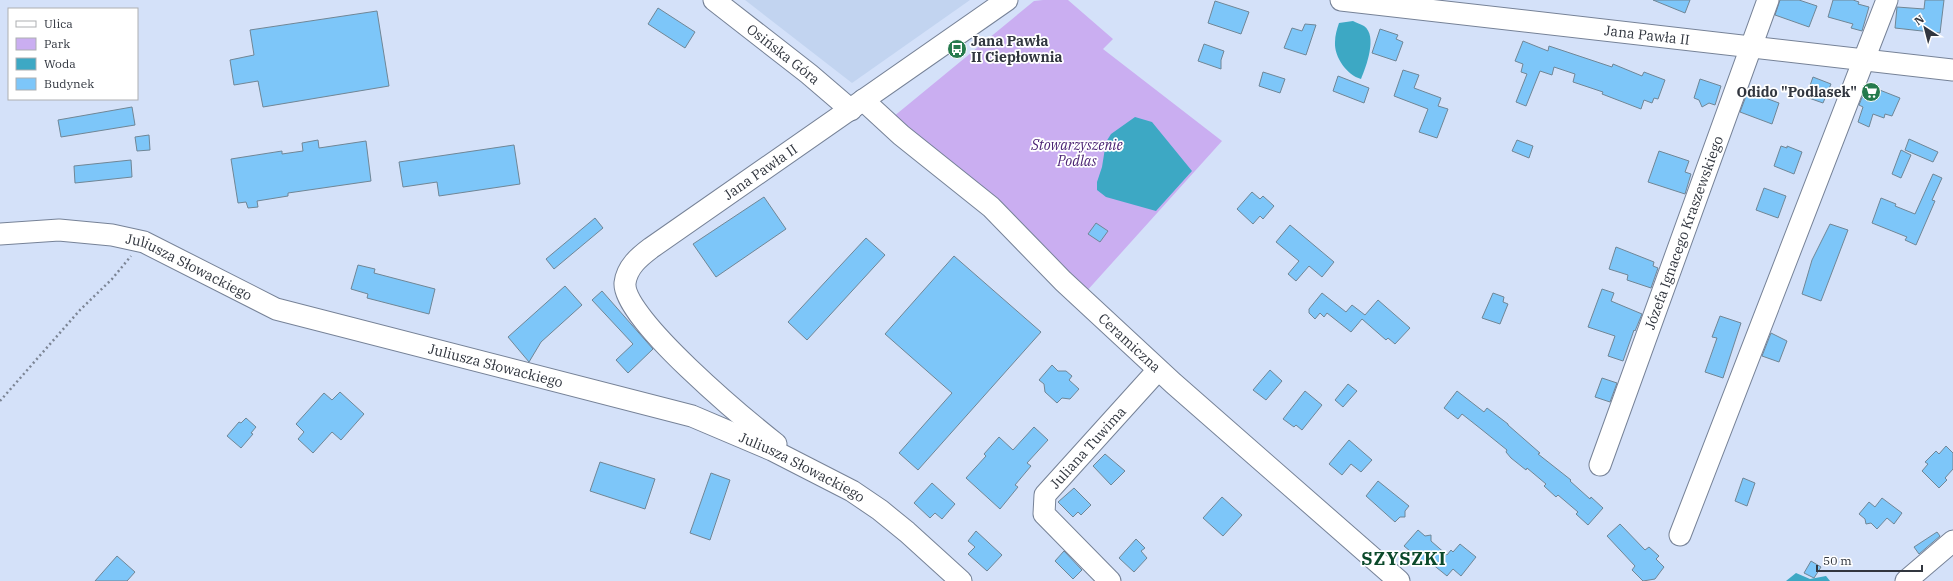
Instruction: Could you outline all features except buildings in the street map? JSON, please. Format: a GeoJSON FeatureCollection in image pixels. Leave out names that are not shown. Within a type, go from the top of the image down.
{"type":"FeatureCollection","features":[{"type":"Feature","properties":{"kind":"street","name":"Osińska Góra"},"geometry":{"type":"LineString","coordinates":[[714,0],[809,74],[857,105]]}},
{"type":"Feature","properties":{"kind":"street","name":"Jana Pawła II"},"geometry":{"type":"LineString","coordinates":[[803,465],[698,378],[651,328],[628,299],[625,284],[627,274],[640,256],[1007,0]]}},
{"type":"Feature","properties":{"kind":"street","name":"Jana Pawła II"},"geometry":{"type":"LineString","coordinates":[[1341,0],[1953,70]]}},
{"type":"Feature","properties":{"kind":"street","name":"Józefa Ignacego Kraszewskiego"},"geometry":{"type":"LineString","coordinates":[[1600,465],[1768,0]]}},
{"type":"Feature","properties":{"kind":"street"},"geometry":{"type":"LineString","coordinates":[[1680,535],[1887,0]]}},
{"type":"Feature","properties":{"kind":"street","name":"Ceramiczna"},"geometry":{"type":"LineString","coordinates":[[857,105],[901,135],[991,207],[1063,281],[1158,370],[1399,581]]}},
{"type":"Feature","properties":{"kind":"street","name":"Juliusza Słowackiego"},"geometry":{"type":"LineString","coordinates":[[0,234],[59,230],[112,235],[144,242],[276,309],[692,416],[803,465],[852,491],[880,510],[907,532],[961,581]]}},
{"type":"Feature","properties":{"kind":"street","name":"Juliana Tuwima"},"geometry":{"type":"LineString","coordinates":[[1110,581],[1044,514],[1045,496],[1158,370]]}},
{"type":"Feature","properties":{"kind":"street","name":"Jana Pawła II"},"geometry":{"type":"LineString","coordinates":[[692,416],[698,410],[703,399],[702,388],[698,378]]}},
{"type":"Feature","properties":{"kind":"street"},"geometry":{"type":"LineString","coordinates":[[1906,581],[1953,541]]}},
{"type":"Feature","properties":{"kind":"path"},"geometry":{"type":"LineString","coordinates":[[0,402],[80,310],[112,279],[144,242]]}},
{"type":"Feature","properties":{"kind":"shaded area"},"geometry":{"type":"Polygon","coordinates":[[[745,0],[970,0],[852,83],[745,0]]]}},
{"type":"Feature","properties":{"kind":"green space","name":"Stowarzyszenie Podlas"},"geometry":{"type":"Polygon","coordinates":[[[1068,0],[1113,39],[1103,49],[1222,141],[1085,293],[893,117],[1034,1],[1068,0]]]}},
{"type":"Feature","properties":{"kind":"water"},"geometry":{"type":"Polygon","coordinates":[[[1353,21],[1364,26],[1368,31],[1371,44],[1366,67],[1361,79],[1351,74],[1342,65],[1335,48],[1335,37],[1339,23],[1353,21]]]}},
{"type":"Feature","properties":{"kind":"water"},"geometry":{"type":"Polygon","coordinates":[[[1135,117],[1152,122],[1192,171],[1156,211],[1106,197],[1097,190],[1097,182],[1102,167],[1106,142],[1111,134],[1135,117]]]}},
{"type":"Feature","properties":{"kind":"water"},"geometry":{"type":"Polygon","coordinates":[[[1796,573],[1810,579],[1826,576],[1830,581],[1786,581],[1796,573]]]}},
{"type":"Feature","properties":{"kind":"place","name":"Jana Pawła II Ciepłownia"},"geometry":{"type":"Point","coordinates":[957,49]}},
{"type":"Feature","properties":{"kind":"place","name":"Odido \"Podlasek\""},"geometry":{"type":"Point","coordinates":[1871,92]}},
{"type":"Feature","properties":{"kind":"district","name":"SZYSZKI"},"geometry":{"type":"Point","coordinates":[1404,558]}}]}
